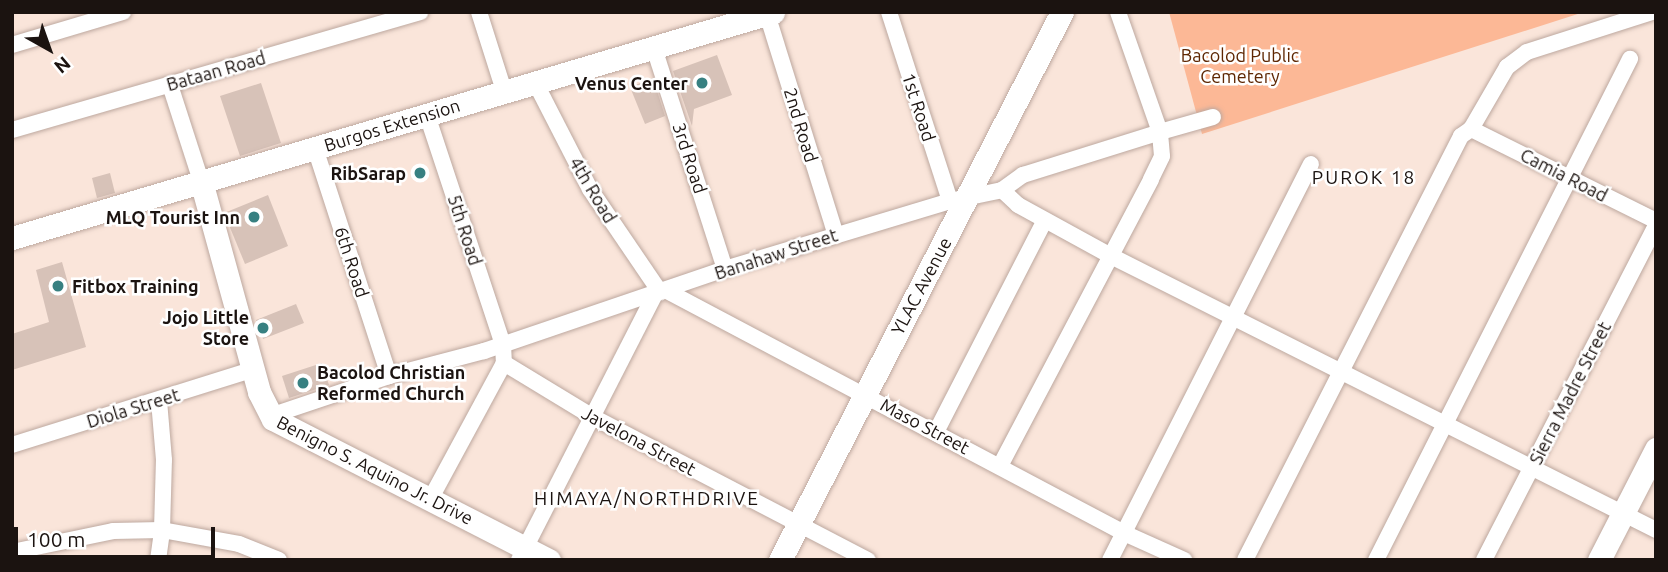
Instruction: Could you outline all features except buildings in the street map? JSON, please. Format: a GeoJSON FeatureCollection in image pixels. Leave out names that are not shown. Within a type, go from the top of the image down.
{"type":"FeatureCollection","features":[{"type":"Feature","properties":{"kind":"main road","name":"YLAC Avenue"},"geometry":{"type":"LineString","coordinates":[[780,560],[864,395],[959,198],[1062,12]]}},
{"type":"Feature","properties":{"kind":"main road","name":"Burgos Extension"},"geometry":{"type":"LineString","coordinates":[[12,238],[770,13]]}},
{"type":"Feature","properties":{"kind":"main road","name":"Benigno S. Aquino Jr. Drive"},"geometry":{"type":"LineString","coordinates":[[201,181],[259,392],[270,416],[277,422],[431,498],[522,553],[549,560]]}},
{"type":"Feature","properties":{"kind":"main road"},"geometry":{"type":"LineString","coordinates":[[1600,560],[1656,449]]}},
{"type":"Feature","properties":{"kind":"street"},"geometry":{"type":"LineString","coordinates":[[12,45],[123,12]]}},
{"type":"Feature","properties":{"kind":"street","name":"Bataan Road"},"geometry":{"type":"LineString","coordinates":[[12,131],[170,85],[375,19],[420,12]]}},
{"type":"Feature","properties":{"kind":"street"},"geometry":{"type":"LineString","coordinates":[[479,12],[504,91]]}},
{"type":"Feature","properties":{"kind":"street","name":"1st Road"},"geometry":{"type":"LineString","coordinates":[[889,12],[959,198]]}},
{"type":"Feature","properties":{"kind":"street"},"geometry":{"type":"LineString","coordinates":[[1000,466],[1162,156],[1160,132],[1118,12]]}},
{"type":"Feature","properties":{"kind":"street"},"geometry":{"type":"LineString","coordinates":[[1245,560],[1461,136],[1471,129],[1507,67],[1527,52],[1652,12]]}},
{"type":"Feature","properties":{"kind":"street","name":"2nd Road"},"geometry":{"type":"LineString","coordinates":[[770,13],[836,235]]}},
{"type":"Feature","properties":{"kind":"street","name":"3rd Road"},"geometry":{"type":"LineString","coordinates":[[654,48],[725,269]]}},
{"type":"Feature","properties":{"kind":"street"},"geometry":{"type":"LineString","coordinates":[[1376,560],[1630,59]]}},
{"type":"Feature","properties":{"kind":"street","name":"4th Road"},"geometry":{"type":"LineString","coordinates":[[535,82],[590,190],[661,292]]}},
{"type":"Feature","properties":{"kind":"street"},"geometry":{"type":"LineString","coordinates":[[170,85],[201,181]]}},
{"type":"Feature","properties":{"kind":"street","name":"5th Road"},"geometry":{"type":"LineString","coordinates":[[427,115],[503,345]]}},
{"type":"Feature","properties":{"kind":"street","name":"Banahaw Street"},"geometry":{"type":"LineString","coordinates":[[270,416],[388,376],[503,345],[725,269],[959,198],[1002,190],[1024,176],[1213,117]]}},
{"type":"Feature","properties":{"kind":"street","name":"Camia Road"},"geometry":{"type":"LineString","coordinates":[[1471,129],[1572,178],[1656,224]]}},
{"type":"Feature","properties":{"kind":"street","name":"6th Road"},"geometry":{"type":"LineString","coordinates":[[315,148],[388,376]]}},
{"type":"Feature","properties":{"kind":"street"},"geometry":{"type":"LineString","coordinates":[[1110,560],[1311,164]]}},
{"type":"Feature","properties":{"kind":"street"},"geometry":{"type":"LineString","coordinates":[[1002,190],[1008,199],[1109,255],[1235,315],[1656,530]]}},
{"type":"Feature","properties":{"kind":"street"},"geometry":{"type":"LineString","coordinates":[[936,432],[1045,220]]}},
{"type":"Feature","properties":{"kind":"street","name":"Sierra Madre Street"},"geometry":{"type":"LineString","coordinates":[[1484,560],[1656,224]]}},
{"type":"Feature","properties":{"kind":"street"},"geometry":{"type":"LineString","coordinates":[[522,553],[591,416],[661,292]]}},
{"type":"Feature","properties":{"kind":"street","name":"Maso Street"},"geometry":{"type":"LineString","coordinates":[[661,292],[936,432],[1124,533],[1184,560]]}},
{"type":"Feature","properties":{"kind":"street"},"geometry":{"type":"LineString","coordinates":[[431,498],[504,363],[503,345]]}},
{"type":"Feature","properties":{"kind":"street","name":"Javelona Street"},"geometry":{"type":"LineString","coordinates":[[504,363],[591,416],[868,560]]}},
{"type":"Feature","properties":{"kind":"street","name":"Diola Street"},"geometry":{"type":"LineString","coordinates":[[12,445],[254,369]]}},
{"type":"Feature","properties":{"kind":"street"},"geometry":{"type":"LineString","coordinates":[[158,560],[162,530],[164,460],[159,401]]}},
{"type":"Feature","properties":{"kind":"street"},"geometry":{"type":"LineString","coordinates":[[12,552],[113,531],[162,530],[239,544],[279,560]]}},
{"type":"Feature","properties":{"kind":"green space","name":"Bacolod Public Cemetery"},"geometry":{"type":"Polygon","coordinates":[[[1169,12],[1584,12],[1202,134],[1169,12]]]}},
{"type":"Feature","properties":{"kind":"place","name":"Venus Center"},"geometry":{"type":"Point","coordinates":[702,83]}},
{"type":"Feature","properties":{"kind":"place","name":"RibSarap"},"geometry":{"type":"Point","coordinates":[420,173]}},
{"type":"Feature","properties":{"kind":"place","name":"MLQ Tourist Inn"},"geometry":{"type":"Point","coordinates":[254,217]}},
{"type":"Feature","properties":{"kind":"place","name":"Fitbox Training"},"geometry":{"type":"Point","coordinates":[58,286]}},
{"type":"Feature","properties":{"kind":"place","name":"Jojo Little Store"},"geometry":{"type":"Point","coordinates":[263,328]}},
{"type":"Feature","properties":{"kind":"place","name":"Bacolod Christian Reformed Church"},"geometry":{"type":"Point","coordinates":[303,383]}},
{"type":"Feature","properties":{"kind":"district","name":"PUROK 18"},"geometry":{"type":"Point","coordinates":[1364,178]}},
{"type":"Feature","properties":{"kind":"district","name":"HIMAYA/NORTHDRIVE"},"geometry":{"type":"Point","coordinates":[647,499]}}]}
